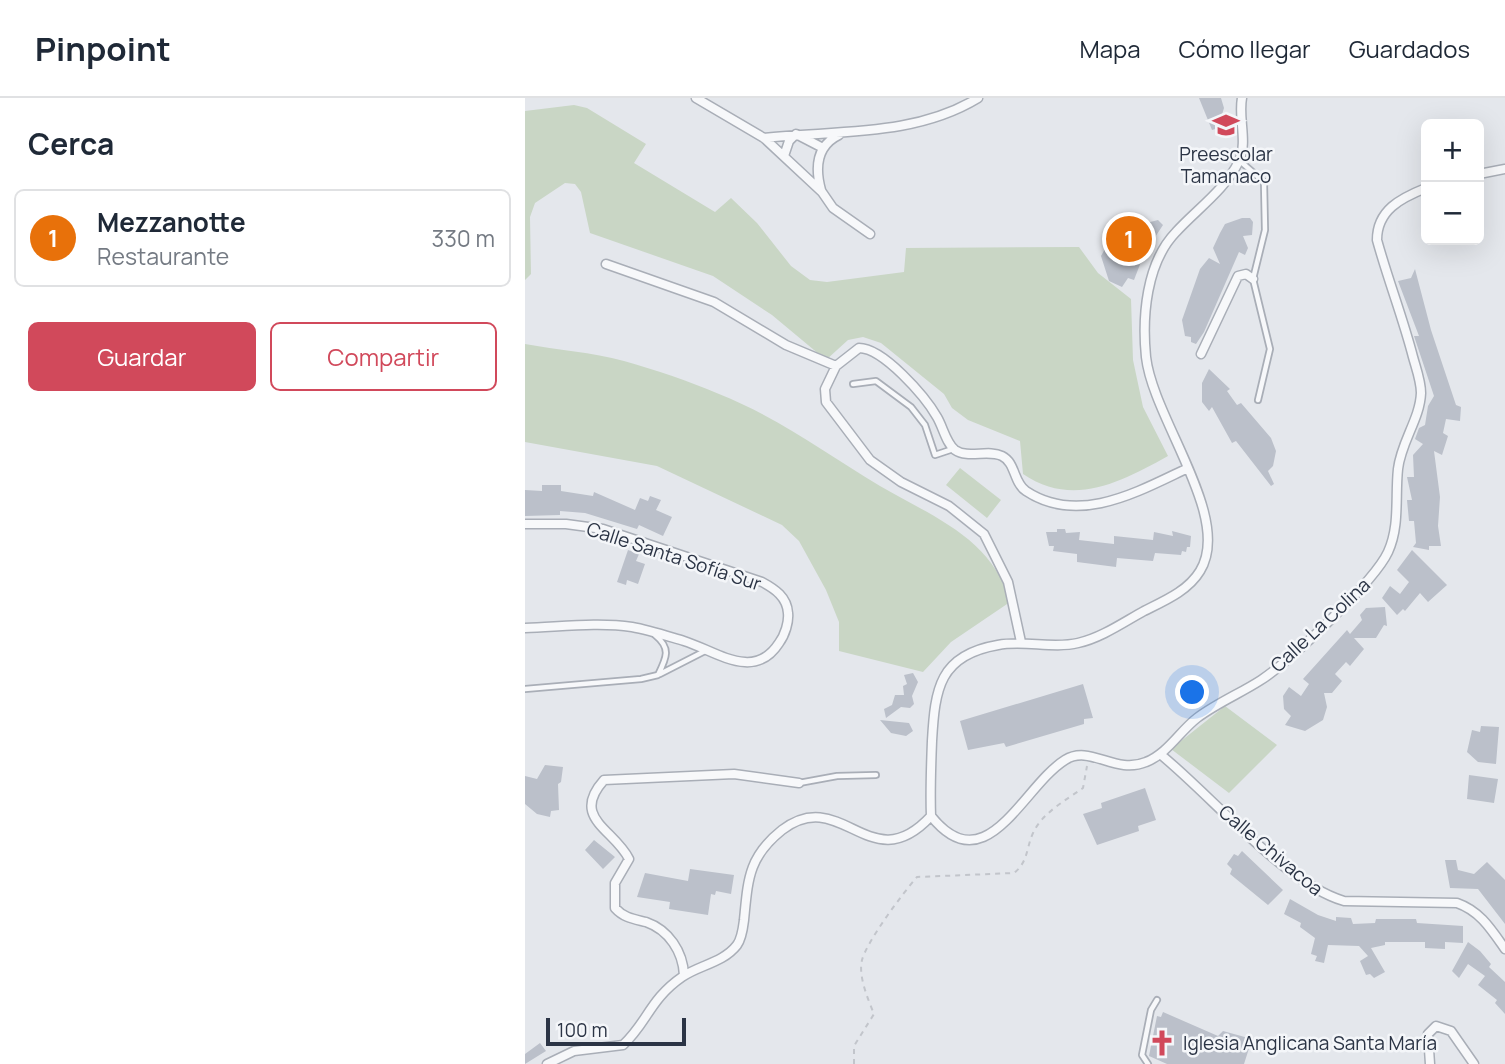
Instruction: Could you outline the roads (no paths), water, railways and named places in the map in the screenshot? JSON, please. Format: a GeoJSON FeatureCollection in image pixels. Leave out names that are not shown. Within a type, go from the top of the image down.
{"type":"FeatureCollection","features":[{"type":"Feature","properties":{"kind":"street"},"geometry":{"type":"LineString","coordinates":[[696,98],[764,138],[822,192],[833,208],[870,234]]}},
{"type":"Feature","properties":{"kind":"street"},"geometry":{"type":"LineString","coordinates":[[764,138],[796,134],[841,134],[931,119],[978,98]]}},
{"type":"Feature","properties":{"kind":"street"},"geometry":{"type":"LineString","coordinates":[[1160,754],[1149,762],[1125,767],[1089,755],[1066,759],[999,828],[976,839],[958,838],[942,830],[931,816],[933,712],[939,683],[964,656],[978,650],[1021,642],[1077,644],[1188,586],[1199,572],[1210,543],[1204,510],[1188,468],[1159,409],[1150,382],[1145,330],[1151,277],[1168,241],[1217,191],[1239,160],[1243,149],[1239,116],[1241,98]]}},
{"type":"Feature","properties":{"kind":"street"},"geometry":{"type":"LineString","coordinates":[[796,134],[823,148]]}},
{"type":"Feature","properties":{"kind":"street"},"geometry":{"type":"LineString","coordinates":[[784,156],[789,141],[796,134]]}},
{"type":"Feature","properties":{"kind":"street"},"geometry":{"type":"LineString","coordinates":[[822,192],[817,176],[823,148],[841,134]]}},
{"type":"Feature","properties":{"kind":"street"},"geometry":{"type":"LineString","coordinates":[[1484,173],[1505,169]]}},
{"type":"Feature","properties":{"kind":"street","name":"Calle La Colina"},"geometry":{"type":"LineString","coordinates":[[1160,754],[1197,718],[1264,678],[1279,665],[1369,580],[1394,539],[1401,449],[1418,408],[1421,392],[1405,326],[1377,240],[1377,229],[1382,216],[1391,207],[1421,191]]}},
{"type":"Feature","properties":{"kind":"street"},"geometry":{"type":"LineString","coordinates":[[606,264],[713,302],[779,341],[836,366]]}},
{"type":"Feature","properties":{"kind":"street"},"geometry":{"type":"LineString","coordinates":[[1201,354],[1237,276],[1246,274],[1253,279]]}},
{"type":"Feature","properties":{"kind":"street"},"geometry":{"type":"LineString","coordinates":[[1021,642],[1008,582],[984,534],[949,506],[901,482],[870,460],[826,402],[825,389],[836,366],[859,348],[877,353],[926,401],[954,449],[963,453],[1003,457],[1012,465],[1024,490],[1045,500],[1070,505],[1097,505],[1125,499],[1188,468]]}},
{"type":"Feature","properties":{"kind":"street","name":"Calle Santa Sofía Sur"},"geometry":{"type":"LineString","coordinates":[[525,524],[590,526],[762,582],[781,594],[789,617],[785,632],[773,652],[760,661],[729,661],[706,650]]}},
{"type":"Feature","properties":{"kind":"street"},"geometry":{"type":"LineString","coordinates":[[525,628],[628,627],[706,650]]}},
{"type":"Feature","properties":{"kind":"street","name":"Calle Chivacoa"},"geometry":{"type":"LineString","coordinates":[[1160,754],[1312,888],[1344,901],[1457,902],[1471,908],[1481,917],[1505,949]]}},
{"type":"Feature","properties":{"kind":"street"},"geometry":{"type":"LineString","coordinates":[[684,975],[683,962],[668,936],[658,927],[624,916],[615,908],[615,883],[629,859],[618,842],[594,819],[590,810],[595,790],[604,780],[635,777],[734,774],[799,783]]}},
{"type":"Feature","properties":{"kind":"street"},"geometry":{"type":"LineString","coordinates":[[547,1064],[574,1051],[623,1045],[656,998],[684,975],[715,962],[736,946],[743,925],[747,875],[768,843],[796,821],[813,815],[839,821],[873,839],[889,841],[905,838],[931,816]]}},
{"type":"Feature","properties":{"kind":"street"},"geometry":{"type":"LineString","coordinates":[[1430,1064],[1428,1034],[1436,1026],[1451,1031],[1474,1064]]}},
{"type":"Feature","properties":{"kind":"lane"},"geometry":{"type":"LineString","coordinates":[[1239,160],[1264,182],[1265,229],[1253,279],[1270,349],[1258,400]]}},
{"type":"Feature","properties":{"kind":"lane"},"geometry":{"type":"LineString","coordinates":[[853,384],[869,380],[888,388],[911,407],[925,425],[935,454],[939,456],[954,449]]}},
{"type":"Feature","properties":{"kind":"lane"},"geometry":{"type":"LineString","coordinates":[[652,632],[665,643],[667,651],[659,675]]}},
{"type":"Feature","properties":{"kind":"lane"},"geometry":{"type":"LineString","coordinates":[[525,689],[641,679],[659,675],[706,650]]}},
{"type":"Feature","properties":{"kind":"lane"},"geometry":{"type":"LineString","coordinates":[[799,783],[837,776],[876,775]]}},
{"type":"Feature","properties":{"kind":"lane"},"geometry":{"type":"LineString","coordinates":[[1148,1064],[1142,1055],[1151,1010],[1157,1000]]}},
{"type":"Feature","properties":{"kind":"place","name":"Preescolar Tamanaco"},"geometry":{"type":"Point","coordinates":[1226,125]}},
{"type":"Feature","properties":{"kind":"place","name":"Mezzanotte"},"geometry":{"type":"Point","coordinates":[1129,239]}},
{"type":"Feature","properties":{"kind":"place","name":"Iglesia Anglicana Santa María"},"geometry":{"type":"Point","coordinates":[1162,1043]}}]}
